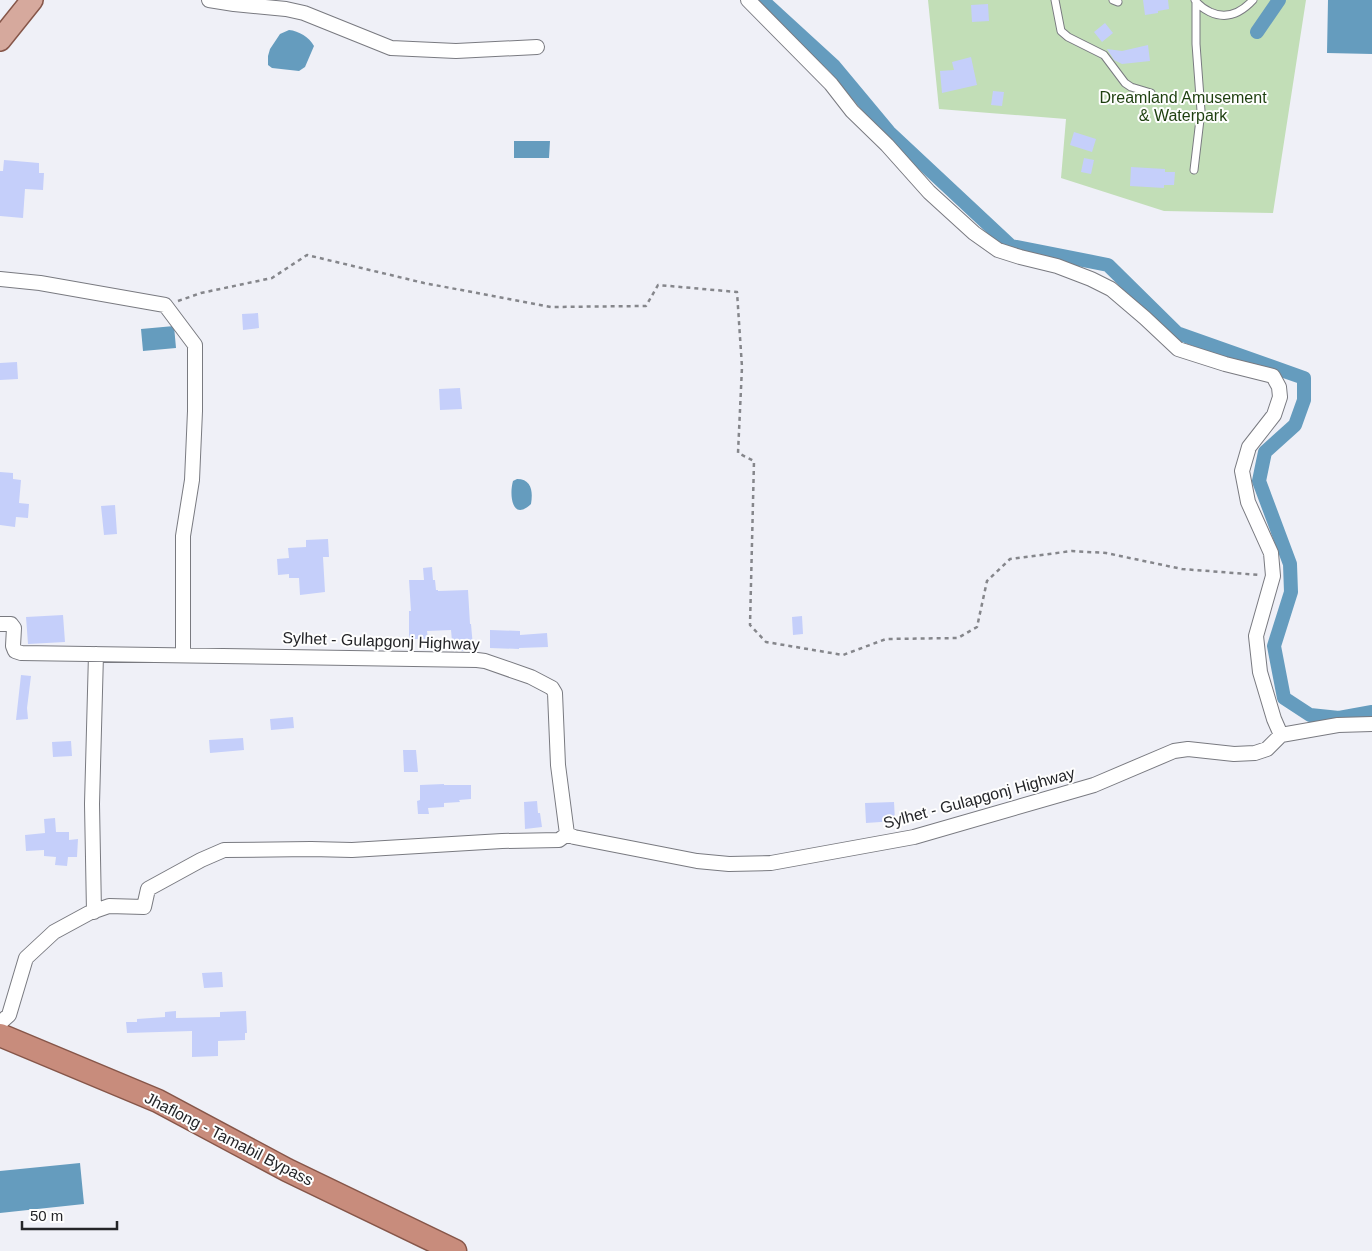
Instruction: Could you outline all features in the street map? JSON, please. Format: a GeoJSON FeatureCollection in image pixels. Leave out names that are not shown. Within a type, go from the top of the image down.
{"type":"FeatureCollection","features":[{"type":"Feature","properties":{"kind":"highway","name":"Jhaflong - Tamabil Bypass"},"geometry":{"type":"LineString","coordinates":[[0,1035],[158,1101],[287,1170],[455,1251]]}},
{"type":"Feature","properties":{"kind":"main road"},"geometry":{"type":"LineString","coordinates":[[0,27],[22,0]]}},
{"type":"Feature","properties":{"kind":"main road"},"geometry":{"type":"LineString","coordinates":[[0,40],[32,0]]}},
{"type":"Feature","properties":{"kind":"street"},"geometry":{"type":"LineString","coordinates":[[209,0],[286,9],[304,13],[391,48],[456,51],[537,47]]}},
{"type":"Feature","properties":{"kind":"street"},"geometry":{"type":"LineString","coordinates":[[748,0],[831,84],[852,111],[887,145],[929,192],[974,233],[998,250],[1057,266],[1111,289],[1178,349],[1273,376],[1279,387],[1280,397],[1274,415],[1249,447],[1242,471],[1248,502],[1271,553],[1273,576],[1256,636],[1260,672],[1274,719],[1281,735],[1338,726],[1372,724]]}},
{"type":"Feature","properties":{"kind":"street"},"geometry":{"type":"LineString","coordinates":[[0,279],[40,283],[165,305],[195,345],[192,480],[183,536],[183,654]]}},
{"type":"Feature","properties":{"kind":"street","name":"Sylhet - Gulapgonj Highway"},"geometry":{"type":"LineString","coordinates":[[0,624],[11,624],[14,628],[13,646],[15,651],[21,653],[183,654],[484,661],[531,677],[552,688],[555,693],[558,765],[567,834],[574,837],[696,861],[729,864],[771,863],[914,837],[1094,785],[1174,751],[1188,749],[1234,754],[1255,753],[1267,749],[1281,735]]}},
{"type":"Feature","properties":{"kind":"street"},"geometry":{"type":"LineString","coordinates":[[94,912],[92,804],[96,654]]}},
{"type":"Feature","properties":{"kind":"street"},"geometry":{"type":"LineString","coordinates":[[0,1023],[9,1014],[26,958],[54,932],[109,906],[144,906],[148,889],[201,860],[224,850],[352,850],[493,841],[559,840],[567,834]]}},
{"type":"Feature","properties":{"kind":"lane"},"geometry":{"type":"LineString","coordinates":[[1055,0],[1061,31],[1068,37],[1104,55],[1131,88],[1151,93]]}},
{"type":"Feature","properties":{"kind":"lane"},"geometry":{"type":"LineString","coordinates":[[1195,2],[1216,15],[1227,16],[1237,13],[1253,0]]}},
{"type":"Feature","properties":{"kind":"lane"},"geometry":{"type":"LineString","coordinates":[[1194,170],[1201,111],[1195,2]]}},
{"type":"Feature","properties":{"kind":"path"},"geometry":{"type":"LineString","coordinates":[[165,305],[201,294],[272,278],[307,255],[424,283],[551,307],[646,306],[658,285],[737,292],[742,367],[738,454],[754,461],[750,625],[766,642],[843,655],[886,639],[958,638],[977,626],[987,581],[1010,560],[1072,551],[1106,553],[1182,568],[1273,576]]}},
{"type":"Feature","properties":{"kind":"green space","name":"Dreamland Amusement & Waterpark"},"geometry":{"type":"Polygon","coordinates":[[[928,0],[1306,0],[1273,213],[1164,211],[1061,178],[1066,119],[939,109],[928,0]]]}},
{"type":"Feature","properties":{"kind":"water"},"geometry":{"type":"Polygon","coordinates":[[[1328,0],[1372,0],[1372,54],[1327,53],[1328,0]]]}},
{"type":"Feature","properties":{"kind":"water"},"geometry":{"type":"Polygon","coordinates":[[[289,30],[303,35],[314,46],[305,67],[299,71],[272,68],[268,65],[270,49],[280,34],[289,30]]]}},
{"type":"Feature","properties":{"kind":"water"},"geometry":{"type":"Polygon","coordinates":[[[514,141],[550,141],[549,158],[514,158],[514,141]]]}},
{"type":"Feature","properties":{"kind":"water"},"geometry":{"type":"Polygon","coordinates":[[[174,326],[176,348],[143,351],[141,329],[174,326]]]}},
{"type":"Feature","properties":{"kind":"water"},"geometry":{"type":"Polygon","coordinates":[[[517,479],[526,481],[529,484],[532,495],[531,504],[525,509],[520,510],[513,504],[511,493],[513,481],[517,479]]]}},
{"type":"Feature","properties":{"kind":"water"},"geometry":{"type":"Polygon","coordinates":[[[80,1163],[84,1204],[0,1213],[0,1171],[80,1163]]]}},
{"type":"Feature","properties":{"kind":"building"},"geometry":{"type":"Polygon","coordinates":[[[1143,0],[1168,0],[1169,9],[1145,15],[1143,0]]]}},
{"type":"Feature","properties":{"kind":"building"},"geometry":{"type":"Polygon","coordinates":[[[988,4],[989,21],[972,22],[971,5],[988,4]]]}},
{"type":"Feature","properties":{"kind":"building"},"geometry":{"type":"Polygon","coordinates":[[[1105,23],[1113,33],[1102,42],[1094,32],[1105,23]]]}},
{"type":"Feature","properties":{"kind":"building"},"geometry":{"type":"Polygon","coordinates":[[[1148,45],[1150,61],[1122,64],[1114,60],[1107,49],[1122,51],[1148,45]]]}},
{"type":"Feature","properties":{"kind":"building"},"geometry":{"type":"Polygon","coordinates":[[[971,57],[977,85],[942,93],[940,71],[954,70],[952,62],[971,57]]]}},
{"type":"Feature","properties":{"kind":"building"},"geometry":{"type":"Polygon","coordinates":[[[993,91],[1004,92],[1002,106],[991,105],[993,91]]]}},
{"type":"Feature","properties":{"kind":"building"},"geometry":{"type":"Polygon","coordinates":[[[1074,132],[1096,139],[1092,152],[1070,145],[1074,132]]]}},
{"type":"Feature","properties":{"kind":"building"},"geometry":{"type":"Polygon","coordinates":[[[1084,158],[1094,160],[1091,174],[1081,172],[1084,158]]]}},
{"type":"Feature","properties":{"kind":"building"},"geometry":{"type":"Polygon","coordinates":[[[4,160],[39,163],[39,173],[44,173],[43,190],[25,189],[23,218],[0,216],[0,171],[3,171],[4,160]]]}},
{"type":"Feature","properties":{"kind":"building"},"geometry":{"type":"Polygon","coordinates":[[[1131,167],[1165,169],[1165,172],[1175,172],[1174,185],[1164,185],[1164,188],[1130,186],[1131,167]]]}},
{"type":"Feature","properties":{"kind":"building"},"geometry":{"type":"Polygon","coordinates":[[[258,313],[259,328],[243,330],[242,314],[258,313]]]}},
{"type":"Feature","properties":{"kind":"building"},"geometry":{"type":"Polygon","coordinates":[[[17,362],[18,379],[0,380],[0,363],[17,362]]]}},
{"type":"Feature","properties":{"kind":"building"},"geometry":{"type":"Polygon","coordinates":[[[460,388],[462,409],[440,410],[439,389],[460,388]]]}},
{"type":"Feature","properties":{"kind":"building"},"geometry":{"type":"Polygon","coordinates":[[[0,472],[13,473],[13,479],[21,480],[19,503],[29,504],[28,518],[16,517],[15,527],[0,525],[0,472]]]}},
{"type":"Feature","properties":{"kind":"building"},"geometry":{"type":"Polygon","coordinates":[[[115,505],[117,534],[104,535],[101,506],[115,505]]]}},
{"type":"Feature","properties":{"kind":"building"},"geometry":{"type":"Polygon","coordinates":[[[328,539],[329,557],[323,557],[325,592],[300,595],[299,578],[289,578],[289,574],[278,575],[277,559],[289,558],[288,548],[306,547],[306,540],[328,539]]]}},
{"type":"Feature","properties":{"kind":"building"},"geometry":{"type":"Polygon","coordinates":[[[432,567],[436,590],[468,590],[473,647],[471,647],[471,651],[460,651],[460,641],[452,641],[451,630],[427,631],[428,639],[409,639],[409,611],[411,611],[409,580],[424,580],[423,568],[432,567]]]}},
{"type":"Feature","properties":{"kind":"building"},"geometry":{"type":"Polygon","coordinates":[[[63,615],[65,642],[28,644],[26,617],[63,615]]]}},
{"type":"Feature","properties":{"kind":"building"},"geometry":{"type":"Polygon","coordinates":[[[802,616],[803,634],[793,635],[792,617],[802,616]]]}},
{"type":"Feature","properties":{"kind":"building"},"geometry":{"type":"Polygon","coordinates":[[[490,630],[520,631],[520,635],[547,633],[548,647],[490,648],[490,630]]]}},
{"type":"Feature","properties":{"kind":"building"},"geometry":{"type":"Polygon","coordinates":[[[21,675],[31,676],[27,708],[28,719],[16,720],[21,675]]]}},
{"type":"Feature","properties":{"kind":"building"},"geometry":{"type":"Polygon","coordinates":[[[293,717],[294,728],[271,730],[270,719],[293,717]]]}},
{"type":"Feature","properties":{"kind":"building"},"geometry":{"type":"Polygon","coordinates":[[[243,738],[244,750],[210,753],[209,740],[243,738]]]}},
{"type":"Feature","properties":{"kind":"building"},"geometry":{"type":"Polygon","coordinates":[[[71,741],[72,756],[53,757],[52,742],[71,741]]]}},
{"type":"Feature","properties":{"kind":"building"},"geometry":{"type":"Polygon","coordinates":[[[403,750],[416,750],[418,772],[404,772],[403,750]]]}},
{"type":"Feature","properties":{"kind":"building"},"geometry":{"type":"Polygon","coordinates":[[[420,785],[471,785],[471,799],[444,803],[444,807],[428,808],[429,814],[418,814],[417,801],[420,800],[420,785]]]}},
{"type":"Feature","properties":{"kind":"building"},"geometry":{"type":"Polygon","coordinates":[[[537,801],[542,827],[525,829],[524,802],[537,801]]]}},
{"type":"Feature","properties":{"kind":"building"},"geometry":{"type":"Polygon","coordinates":[[[894,802],[895,821],[866,823],[865,803],[894,802]]]}},
{"type":"Feature","properties":{"kind":"building"},"geometry":{"type":"Polygon","coordinates":[[[55,818],[56,832],[69,832],[69,840],[78,839],[77,857],[68,857],[67,866],[55,865],[56,857],[44,856],[44,850],[26,851],[25,835],[45,833],[44,819],[55,818]]]}},
{"type":"Feature","properties":{"kind":"building"},"geometry":{"type":"Polygon","coordinates":[[[222,972],[223,987],[204,988],[202,973],[222,972]]]}},
{"type":"Feature","properties":{"kind":"building"},"geometry":{"type":"Polygon","coordinates":[[[176,1011],[176,1018],[220,1017],[220,1012],[246,1011],[247,1033],[245,1033],[245,1040],[218,1041],[218,1056],[192,1057],[192,1031],[127,1033],[126,1022],[137,1022],[137,1019],[165,1017],[165,1012],[176,1011]]]}},
{"type":"Feature","properties":{"kind":"waterway"},"geometry":{"type":"LineString","coordinates":[[762,0],[834,66],[889,132],[1011,246],[1108,265],[1177,333],[1304,378],[1304,400],[1295,425],[1265,452],[1259,481],[1290,564],[1291,592],[1274,646],[1284,698],[1310,715],[1339,718],[1372,712]]}},
{"type":"Feature","properties":{"kind":"waterway"},"geometry":{"type":"LineString","coordinates":[[1257,32],[1279,0]]}}]}
